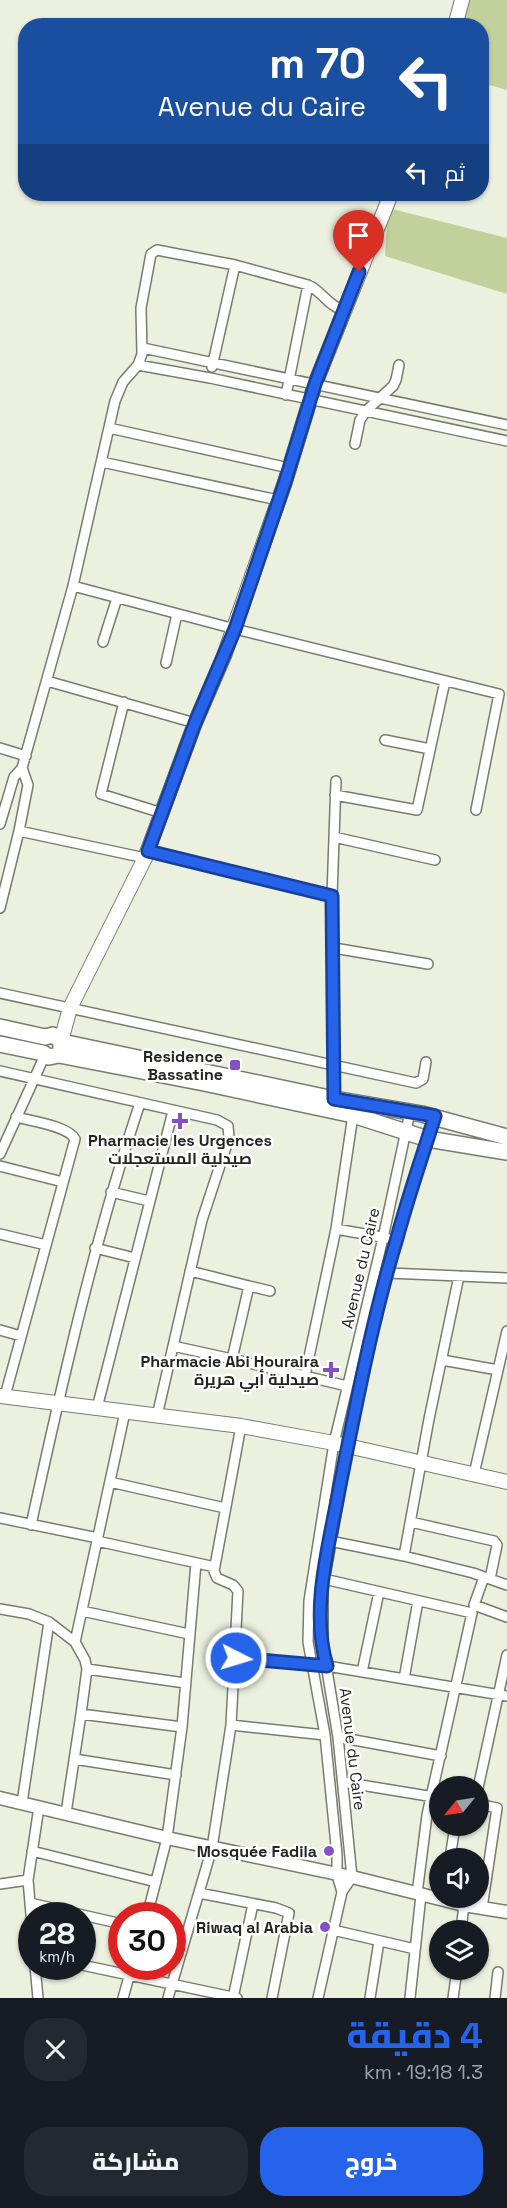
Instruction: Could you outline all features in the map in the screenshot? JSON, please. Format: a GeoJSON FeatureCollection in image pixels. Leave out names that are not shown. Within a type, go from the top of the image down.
{"type":"FeatureCollection","features":[{"type":"Feature","properties":{"kind":"main road"},"geometry":{"type":"LineString","coordinates":[[457,18],[462,0]]}},
{"type":"Feature","properties":{"kind":"main road"},"geometry":{"type":"LineString","coordinates":[[52,1046],[146,855],[195,723],[235,629],[315,384],[388,201]]}},
{"type":"Feature","properties":{"kind":"main road"},"geometry":{"type":"LineString","coordinates":[[0,1027],[52,1046],[204,1083],[353,1115],[428,1139],[507,1152]]}},
{"type":"Feature","properties":{"kind":"main road"},"geometry":{"type":"LineString","coordinates":[[0,1044],[52,1046],[435,1116],[507,1137]]}},
{"type":"Feature","properties":{"kind":"main road"},"geometry":{"type":"LineString","coordinates":[[2,1396],[241,1426],[341,1445],[507,1482]]}},
{"type":"Feature","properties":{"kind":"street"},"geometry":{"type":"LineString","coordinates":[[0,824],[1,811],[14,777],[22,768],[26,756],[73,586],[119,389],[138,365],[143,348],[141,308],[153,251],[171,252],[235,265],[308,285],[315,288],[332,305],[343,310]]}},
{"type":"Feature","properties":{"kind":"street"},"geometry":{"type":"LineString","coordinates":[[210,378],[235,265]]}},
{"type":"Feature","properties":{"kind":"street"},"geometry":{"type":"LineString","coordinates":[[286,395],[308,285]]}},
{"type":"Feature","properties":{"kind":"street"},"geometry":{"type":"LineString","coordinates":[[143,348],[507,425]]}},
{"type":"Feature","properties":{"kind":"street"},"geometry":{"type":"LineString","coordinates":[[138,365],[507,441]]}},
{"type":"Feature","properties":{"kind":"street"},"geometry":{"type":"LineString","coordinates":[[355,444],[360,420],[396,380],[399,365]]}},
{"type":"Feature","properties":{"kind":"street"},"geometry":{"type":"LineString","coordinates":[[109,428],[289,468]]}},
{"type":"Feature","properties":{"kind":"street"},"geometry":{"type":"LineString","coordinates":[[102,462],[278,500]]}},
{"type":"Feature","properties":{"kind":"street"},"geometry":{"type":"LineString","coordinates":[[73,586],[235,629],[499,694],[476,810]]}},
{"type":"Feature","properties":{"kind":"street"},"geometry":{"type":"LineString","coordinates":[[104,642],[117,598]]}},
{"type":"Feature","properties":{"kind":"street"},"geometry":{"type":"LineString","coordinates":[[166,663],[177,614]]}},
{"type":"Feature","properties":{"kind":"street"},"geometry":{"type":"LineString","coordinates":[[47,681],[195,723]]}},
{"type":"Feature","properties":{"kind":"street"},"geometry":{"type":"LineString","coordinates":[[335,795],[417,810],[445,681]]}},
{"type":"Feature","properties":{"kind":"street"},"geometry":{"type":"LineString","coordinates":[[124,702],[101,794],[162,813]]}},
{"type":"Feature","properties":{"kind":"street"},"geometry":{"type":"LineString","coordinates":[[385,740],[430,749]]}},
{"type":"Feature","properties":{"kind":"street"},"geometry":{"type":"LineString","coordinates":[[0,748],[26,756]]}},
{"type":"Feature","properties":{"kind":"street"},"geometry":{"type":"LineString","coordinates":[[0,908],[28,785],[22,768]]}},
{"type":"Feature","properties":{"kind":"street"},"geometry":{"type":"LineString","coordinates":[[334,1099],[332,896],[336,781]]}},
{"type":"Feature","properties":{"kind":"street"},"geometry":{"type":"LineString","coordinates":[[19,831],[146,855],[332,896]]}},
{"type":"Feature","properties":{"kind":"street"},"geometry":{"type":"LineString","coordinates":[[334,837],[435,860]]}},
{"type":"Feature","properties":{"kind":"street"},"geometry":{"type":"LineString","coordinates":[[334,948],[428,964]]}},
{"type":"Feature","properties":{"kind":"street"},"geometry":{"type":"LineString","coordinates":[[0,993],[69,1010],[417,1083],[423,1079],[426,1062]]}},
{"type":"Feature","properties":{"kind":"street"},"geometry":{"type":"LineString","coordinates":[[0,1154],[35,1077],[52,1046]]}},
{"type":"Feature","properties":{"kind":"street"},"geometry":{"type":"LineString","coordinates":[[0,1071],[35,1077],[217,1120],[226,1125],[229,1131],[229,1138],[202,1220],[157,1416]]}},
{"type":"Feature","properties":{"kind":"street"},"geometry":{"type":"LineString","coordinates":[[31,1525],[57,1404],[95,1248],[140,1103]]}},
{"type":"Feature","properties":{"kind":"street"},"geometry":{"type":"LineString","coordinates":[[97,1408],[173,1111]]}},
{"type":"Feature","properties":{"kind":"street","name":"Avenue du Caire"},"geometry":{"type":"LineString","coordinates":[[318,1998],[342,1892],[352,1877],[338,1737],[321,1624],[324,1579],[347,1386],[383,1238],[410,1112]]}},
{"type":"Feature","properties":{"kind":"street"},"geometry":{"type":"LineString","coordinates":[[305,1376],[336,1229],[353,1115]]}},
{"type":"Feature","properties":{"kind":"street","name":"Avenue du Caire"},"geometry":{"type":"LineString","coordinates":[[342,1892],[337,1875],[338,1855],[325,1735],[308,1642],[309,1600],[341,1445],[396,1239],[435,1116]]}},
{"type":"Feature","properties":{"kind":"street"},"geometry":{"type":"LineString","coordinates":[[2,1396],[21,1336],[74,1141],[73,1136],[63,1129],[16,1118]]}},
{"type":"Feature","properties":{"kind":"street"},"geometry":{"type":"LineString","coordinates":[[0,1166],[63,1182]]}},
{"type":"Feature","properties":{"kind":"street"},"geometry":{"type":"LineString","coordinates":[[111,1192],[149,1201]]}},
{"type":"Feature","properties":{"kind":"street"},"geometry":{"type":"LineString","coordinates":[[336,1229],[396,1239]]}},
{"type":"Feature","properties":{"kind":"street"},"geometry":{"type":"LineString","coordinates":[[0,1234],[46,1245]]}},
{"type":"Feature","properties":{"kind":"street"},"geometry":{"type":"LineString","coordinates":[[95,1248],[135,1258]]}},
{"type":"Feature","properties":{"kind":"street"},"geometry":{"type":"LineString","coordinates":[[190,1270],[270,1291]]}},
{"type":"Feature","properties":{"kind":"street"},"geometry":{"type":"LineString","coordinates":[[388,1273],[507,1278]]}},
{"type":"Feature","properties":{"kind":"street"},"geometry":{"type":"LineString","coordinates":[[404,1556],[459,1276]]}},
{"type":"Feature","properties":{"kind":"street"},"geometry":{"type":"LineString","coordinates":[[232,1359],[249,1286]]}},
{"type":"Feature","properties":{"kind":"street"},"geometry":{"type":"LineString","coordinates":[[0,1330],[21,1336]]}},
{"type":"Feature","properties":{"kind":"street"},"geometry":{"type":"LineString","coordinates":[[474,1474],[507,1331]]}},
{"type":"Feature","properties":{"kind":"street"},"geometry":{"type":"LineString","coordinates":[[173,1346],[347,1386]]}},
{"type":"Feature","properties":{"kind":"street"},"geometry":{"type":"LineString","coordinates":[[441,1360],[498,1370]]}},
{"type":"Feature","properties":{"kind":"street"},"geometry":{"type":"LineString","coordinates":[[75,1642],[125,1412]]}},
{"type":"Feature","properties":{"kind":"street"},"geometry":{"type":"LineString","coordinates":[[168,1998],[212,1848],[231,1725],[238,1591],[233,1585],[214,1575],[241,1426]]}},
{"type":"Feature","properties":{"kind":"street"},"geometry":{"type":"LineString","coordinates":[[110,1482],[225,1508]]}},
{"type":"Feature","properties":{"kind":"street"},"geometry":{"type":"LineString","coordinates":[[0,1518],[215,1567]]}},
{"type":"Feature","properties":{"kind":"street"},"geometry":{"type":"LineString","coordinates":[[411,1522],[494,1540],[497,1545],[487,1578],[473,1609],[454,1688],[438,1776]]}},
{"type":"Feature","properties":{"kind":"street"},"geometry":{"type":"LineString","coordinates":[[330,1540],[404,1556],[507,1585]]}},
{"type":"Feature","properties":{"kind":"street"},"geometry":{"type":"LineString","coordinates":[[151,1902],[167,1838],[176,1774],[195,1563]]}},
{"type":"Feature","properties":{"kind":"street"},"geometry":{"type":"LineString","coordinates":[[324,1579],[418,1601],[473,1609],[507,1617]]}},
{"type":"Feature","properties":{"kind":"street"},"geometry":{"type":"LineString","coordinates":[[362,1672],[379,1592]]}},
{"type":"Feature","properties":{"kind":"street"},"geometry":{"type":"LineString","coordinates":[[404,1679],[418,1601]]}},
{"type":"Feature","properties":{"kind":"street"},"geometry":{"type":"LineString","coordinates":[[0,1610],[29,1614],[49,1622],[75,1642],[85,1660],[87,1669],[66,1814]]}},
{"type":"Feature","properties":{"kind":"street"},"geometry":{"type":"LineString","coordinates":[[82,1611],[189,1634]]}},
{"type":"Feature","properties":{"kind":"street"},"geometry":{"type":"LineString","coordinates":[[22,1803],[49,1622]]}},
{"type":"Feature","properties":{"kind":"street"},"geometry":{"type":"LineString","coordinates":[[481,1776],[502,1695],[507,1654]]}},
{"type":"Feature","properties":{"kind":"street"},"geometry":{"type":"LineString","coordinates":[[236,1658],[327,1666],[502,1695]]}},
{"type":"Feature","properties":{"kind":"street"},"geometry":{"type":"LineString","coordinates":[[87,1669],[185,1683]]}},
{"type":"Feature","properties":{"kind":"street"},"geometry":{"type":"LineString","coordinates":[[81,1714],[182,1727]]}},
{"type":"Feature","properties":{"kind":"street"},"geometry":{"type":"LineString","coordinates":[[231,1725],[325,1735]]}},
{"type":"Feature","properties":{"kind":"street"},"geometry":{"type":"LineString","coordinates":[[338,1737],[441,1756]]}},
{"type":"Feature","properties":{"kind":"street"},"geometry":{"type":"LineString","coordinates":[[74,1759],[176,1774]]}},
{"type":"Feature","properties":{"kind":"street"},"geometry":{"type":"LineString","coordinates":[[343,1782],[429,1796]]}},
{"type":"Feature","properties":{"kind":"street"},"geometry":{"type":"LineString","coordinates":[[0,1798],[167,1838],[352,1877],[429,1897]]}},
{"type":"Feature","properties":{"kind":"street"},"geometry":{"type":"LineString","coordinates":[[30,1902],[28,1880],[39,1807]]}},
{"type":"Feature","properties":{"kind":"street"},"geometry":{"type":"LineString","coordinates":[[489,1873],[502,1808]]}},
{"type":"Feature","properties":{"kind":"street"},"geometry":{"type":"LineString","coordinates":[[410,1998],[419,1895],[429,1834]]}},
{"type":"Feature","properties":{"kind":"street"},"geometry":{"type":"LineString","coordinates":[[32,1851],[156,1882]]}},
{"type":"Feature","properties":{"kind":"street"},"geometry":{"type":"LineString","coordinates":[[0,1884],[28,1880]]}},
{"type":"Feature","properties":{"kind":"street"},"geometry":{"type":"LineString","coordinates":[[199,1893],[286,1910],[289,1913],[272,1998]]}},
{"type":"Feature","properties":{"kind":"street"},"geometry":{"type":"LineString","coordinates":[[157,1980],[234,1998],[253,1904]]}},
{"type":"Feature","properties":{"kind":"street"},"geometry":{"type":"LineString","coordinates":[[482,1908],[507,1912]]}},
{"type":"Feature","properties":{"kind":"street"},"geometry":{"type":"LineString","coordinates":[[333,1930],[415,1949]]}},
{"type":"Feature","properties":{"kind":"street"},"geometry":{"type":"LineString","coordinates":[[370,1998],[379,1941]]}},
{"type":"Feature","properties":{"kind":"street"},"geometry":{"type":"LineString","coordinates":[[495,1998],[498,1972]]}},
{"type":"Feature","properties":{"kind":"street"},"geometry":{"type":"LineString","coordinates":[[36,1980],[38,1998]]}},
{"type":"Feature","properties":{"kind":"street"},"geometry":{"type":"LineString","coordinates":[[123,1998],[128,1980]]}},
{"type":"Feature","properties":{"kind":"street"},"geometry":{"type":"LineString","coordinates":[[453,1998],[456,1980]]}},
{"type":"Feature","properties":{"kind":"green space"},"geometry":{"type":"Polygon","coordinates":[[[467,0],[507,0],[507,90],[489,85],[489,18],[461,18],[467,0]]]}},
{"type":"Feature","properties":{"kind":"green space"},"geometry":{"type":"Polygon","coordinates":[[[388,208],[507,238],[507,294],[385,256],[388,208]]]}},
{"type":"Feature","properties":{"kind":"place","name":"Residence Bassatine"},"geometry":{"type":"Point","coordinates":[235,1065]}},
{"type":"Feature","properties":{"kind":"place","name":"Pharmacie les Urgences صيدلية المستعجلات"},"geometry":{"type":"Point","coordinates":[180,1121]}},
{"type":"Feature","properties":{"kind":"place","name":"Pharmacie Abi Houraira صيدلية أبي هريرة"},"geometry":{"type":"Point","coordinates":[331,1370]}},
{"type":"Feature","properties":{"kind":"place","name":"Mosquée Fadila"},"geometry":{"type":"Point","coordinates":[329,1851]}},
{"type":"Feature","properties":{"kind":"place","name":"Riwaq al Arabia"},"geometry":{"type":"Point","coordinates":[325,1927]}},
{"type":"Feature","properties":{"kind":"route"},"geometry":{"type":"LineString","coordinates":[[236,1658],[327,1666],[322,1633],[322,1588],[348,1447],[375,1320],[396,1239],[435,1116],[334,1099],[332,896],[148,851],[195,723],[235,629],[285,482],[315,384],[359,272]]}}]}
